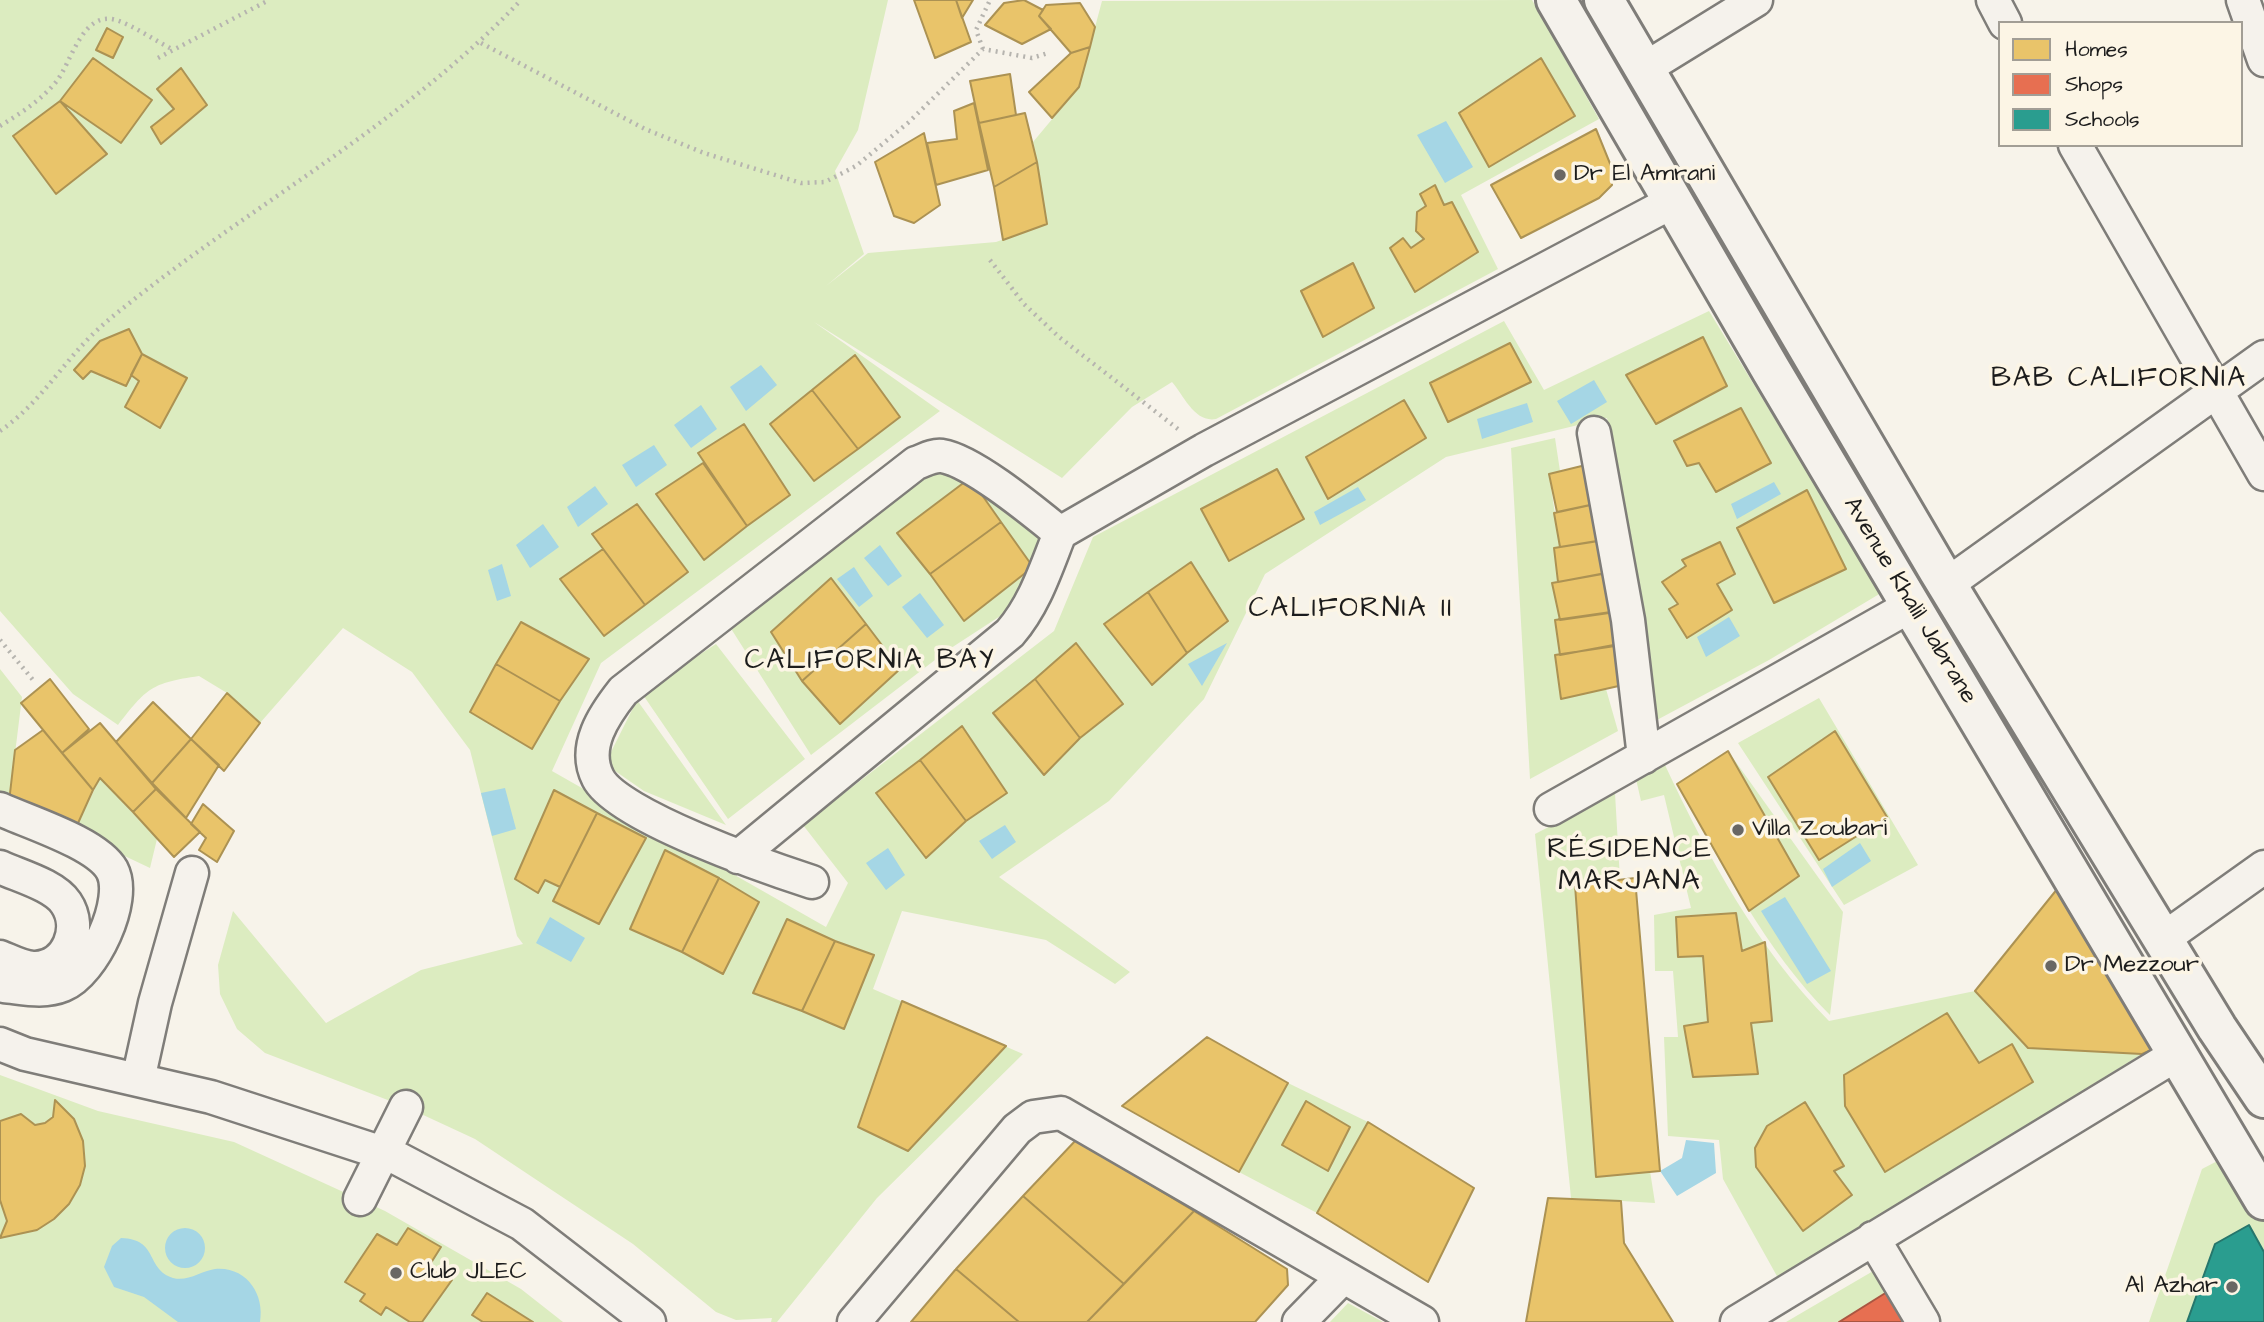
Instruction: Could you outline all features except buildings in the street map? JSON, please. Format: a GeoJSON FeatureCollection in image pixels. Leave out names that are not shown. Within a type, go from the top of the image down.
{"type":"FeatureCollection","features":[{"type":"Feature","properties":{"kind":"main road","name":"Avenue Khalil Jabrane"},"geometry":{"type":"LineString","coordinates":[[1556,0],[1771,370],[2264,1200]]}},
{"type":"Feature","properties":{"kind":"main road","name":"Avenue Khalil Jabrane"},"geometry":{"type":"LineString","coordinates":[[1604,0],[1946,585],[2264,1098]]}},
{"type":"Feature","properties":{"kind":"street"},"geometry":{"type":"LineString","coordinates":[[1644,69],[1756,0]]}},
{"type":"Feature","properties":{"kind":"street"},"geometry":{"type":"LineString","coordinates":[[1993,0],[2004,21]]}},
{"type":"Feature","properties":{"kind":"street"},"geometry":{"type":"LineString","coordinates":[[2243,0],[2264,60]]}},
{"type":"Feature","properties":{"kind":"street"},"geometry":{"type":"LineString","coordinates":[[2076,147],[2214,392],[2264,474]]}},
{"type":"Feature","properties":{"kind":"street"},"geometry":{"type":"LineString","coordinates":[[738,857],[1010,634],[1024,617],[1037,591],[1060,533],[1204,450],[1674,201]]}},
{"type":"Feature","properties":{"kind":"street"},"geometry":{"type":"LineString","coordinates":[[1946,585],[2264,357]]}},
{"type":"Feature","properties":{"kind":"street"},"geometry":{"type":"LineString","coordinates":[[1594,433],[1628,620],[1644,757]]}},
{"type":"Feature","properties":{"kind":"street"},"geometry":{"type":"LineString","coordinates":[[812,883],[690,837],[607,791],[597,777],[593,756],[601,718],[623,691],[916,463],[943,456],[961,464],[1015,498],[1060,533]]}},
{"type":"Feature","properties":{"kind":"street"},"geometry":{"type":"LineString","coordinates":[[1551,810],[1912,606]]}},
{"type":"Feature","properties":{"kind":"street"},"geometry":{"type":"LineString","coordinates":[[0,809],[89,849],[112,869],[119,894],[105,934],[86,967],[65,985],[41,990],[5,975]]}},
{"type":"Feature","properties":{"kind":"street"},"geometry":{"type":"LineString","coordinates":[[0,867],[47,889],[65,901],[74,922],[71,944],[56,961],[5,975]]}},
{"type":"Feature","properties":{"kind":"street"},"geometry":{"type":"LineString","coordinates":[[2163,939],[2264,867]]}},
{"type":"Feature","properties":{"kind":"street"},"geometry":{"type":"LineString","coordinates":[[138,1080],[155,1003],[192,873]]}},
{"type":"Feature","properties":{"kind":"street"},"geometry":{"type":"LineString","coordinates":[[0,1044],[25,1054],[211,1097],[382,1153],[522,1224],[649,1322]]}},
{"type":"Feature","properties":{"kind":"street"},"geometry":{"type":"LineString","coordinates":[[1737,1322],[2179,1054]]}},
{"type":"Feature","properties":{"kind":"street"},"geometry":{"type":"LineString","coordinates":[[360,1199],[406,1107]]}},
{"type":"Feature","properties":{"kind":"street"},"geometry":{"type":"LineString","coordinates":[[853,1322],[1017,1129],[1033,1117],[1046,1113],[1072,1117],[1422,1322]]}},
{"type":"Feature","properties":{"kind":"street"},"geometry":{"type":"LineString","coordinates":[[1873,1238],[1923,1322]]}},
{"type":"Feature","properties":{"kind":"street"},"geometry":{"type":"LineString","coordinates":[[1299,1322],[1343,1278]]}},
{"type":"Feature","properties":{"kind":"path"},"geometry":{"type":"LineString","coordinates":[[158,58],[269,0]]}},
{"type":"Feature","properties":{"kind":"path"},"geometry":{"type":"LineString","coordinates":[[0,431],[18,418],[55,380],[91,337],[133,301],[346,146],[481,43],[521,0]]}},
{"type":"Feature","properties":{"kind":"path"},"geometry":{"type":"LineString","coordinates":[[983,49],[976,30],[990,0]]}},
{"type":"Feature","properties":{"kind":"path"},"geometry":{"type":"LineString","coordinates":[[0,126],[32,106],[58,80],[83,33],[101,19],[115,20],[174,50]]}},
{"type":"Feature","properties":{"kind":"path"},"geometry":{"type":"LineString","coordinates":[[481,43],[645,129],[704,153],[801,183],[825,183],[856,166],[909,122],[983,49]]}},
{"type":"Feature","properties":{"kind":"path"},"geometry":{"type":"LineString","coordinates":[[983,49],[1031,58],[1048,53]]}},
{"type":"Feature","properties":{"kind":"path"},"geometry":{"type":"LineString","coordinates":[[990,260],[1024,304],[1059,337],[1204,450]]}},
{"type":"Feature","properties":{"kind":"path"},"geometry":{"type":"LineString","coordinates":[[0,640],[33,681]]}},
{"type":"Feature","properties":{"kind":"green space"},"geometry":{"type":"Polygon","coordinates":[[[0,0],[888,0],[858,130],[835,171],[864,254],[826,286],[868,253],[996,242],[1046,224],[1033,142],[1079,87],[1102,1],[1532,0],[1599,119],[1461,195],[1498,269],[1216,419],[1202,417],[1196,413],[1172,382],[1132,407],[1062,478],[814,322],[940,411],[601,663],[552,771],[826,927],[848,883],[803,825],[1054,631],[1093,537],[1504,321],[1544,390],[1709,311],[1881,593],[1769,660],[1655,721],[1637,585],[1607,418],[1446,457],[1265,574],[1204,699],[1109,801],[999,877],[1130,972],[1115,984],[1046,940],[902,911],[873,989],[1023,1054],[877,1198],[777,1322],[771,1322],[772,1318],[736,1320],[716,1312],[633,1244],[475,1139],[406,1107],[265,1053],[237,1029],[220,994],[218,965],[233,911],[326,1023],[421,970],[523,944],[517,936],[470,750],[412,672],[343,628],[260,723],[227,693],[199,676],[170,681],[151,689],[118,725],[73,694],[0,611],[0,0]]]}},
{"type":"Feature","properties":{"kind":"green space"},"geometry":{"type":"Polygon","coordinates":[[[1555,438],[1560,471],[1549,474],[1560,547],[1554,548],[1558,582],[1553,583],[1560,620],[1555,621],[1560,655],[1555,656],[1561,699],[1606,689],[1618,731],[1530,779],[1511,448],[1555,438]]]}},
{"type":"Feature","properties":{"kind":"green space"},"geometry":{"type":"Polygon","coordinates":[[[938,464],[1048,530],[1037,571],[1008,611],[948,650],[811,755],[730,627],[938,464]]]}},
{"type":"Feature","properties":{"kind":"green space"},"geometry":{"type":"Polygon","coordinates":[[[716,644],[805,759],[728,819],[641,692],[716,644]]]}},
{"type":"Feature","properties":{"kind":"green space"},"geometry":{"type":"Polygon","coordinates":[[[0,669],[22,697],[9,802],[0,798],[0,669]]]}},
{"type":"Feature","properties":{"kind":"green space"},"geometry":{"type":"Polygon","coordinates":[[[1819,698],[1918,865],[1844,905],[1738,743],[1819,698]]]}},
{"type":"Feature","properties":{"kind":"green space"},"geometry":{"type":"Polygon","coordinates":[[[637,700],[726,825],[644,791],[605,764],[637,700]]]}},
{"type":"Feature","properties":{"kind":"green space"},"geometry":{"type":"Polygon","coordinates":[[[1728,751],[1843,912],[1830,1015],[1806,989],[1765,934],[1677,784],[1728,751]]]}},
{"type":"Feature","properties":{"kind":"green space"},"geometry":{"type":"Polygon","coordinates":[[[1665,765],[1736,900],[1779,963],[1829,1021],[1975,991],[2028,1048],[2142,1054],[1778,1278],[1723,1179],[1719,1140],[1668,1136],[1664,1037],[1678,1037],[1673,971],[1655,971],[1654,915],[1691,908],[1664,795],[1641,801],[1636,779],[1665,765]]]}},
{"type":"Feature","properties":{"kind":"green space"},"geometry":{"type":"Polygon","coordinates":[[[100,778],[157,839],[150,868],[74,832],[100,778]]]}},
{"type":"Feature","properties":{"kind":"green space"},"geometry":{"type":"Polygon","coordinates":[[[1615,793],[1620,880],[1575,886],[1596,1177],[1650,1171],[1655,1203],[1571,1198],[1535,834],[1615,793]]]}},
{"type":"Feature","properties":{"kind":"green space"},"geometry":{"type":"Polygon","coordinates":[[[0,1075],[98,1111],[234,1142],[385,1211],[521,1289],[563,1322],[0,1322],[0,1075]]]}},
{"type":"Feature","properties":{"kind":"green space"},"geometry":{"type":"Polygon","coordinates":[[[1288,1083],[1368,1122],[1317,1213],[1239,1172],[1288,1083]]]}},
{"type":"Feature","properties":{"kind":"green space"},"geometry":{"type":"Polygon","coordinates":[[[2227,1156],[2264,1219],[2264,1322],[2149,1322],[2202,1169],[2227,1156]]]}},
{"type":"Feature","properties":{"kind":"green space"},"geometry":{"type":"Polygon","coordinates":[[[1880,1267],[1910,1322],[1786,1322],[1880,1267]]]}},
{"type":"Feature","properties":{"kind":"green space"},"geometry":{"type":"Polygon","coordinates":[[[1348,1303],[1383,1322],[1330,1322],[1348,1303]]]}},
{"type":"Feature","properties":{"kind":"water"},"geometry":{"type":"Polygon","coordinates":[[[1446,121],[1473,167],[1445,183],[1417,135],[1446,121]]]}},
{"type":"Feature","properties":{"kind":"water"},"geometry":{"type":"Polygon","coordinates":[[[761,365],[777,385],[746,411],[730,387],[761,365]]]}},
{"type":"Feature","properties":{"kind":"water"},"geometry":{"type":"Polygon","coordinates":[[[1594,380],[1607,402],[1571,424],[1557,401],[1594,380]]]}},
{"type":"Feature","properties":{"kind":"water"},"geometry":{"type":"Polygon","coordinates":[[[1527,403],[1533,422],[1482,439],[1477,419],[1527,403]]]}},
{"type":"Feature","properties":{"kind":"water"},"geometry":{"type":"Polygon","coordinates":[[[701,405],[717,429],[691,448],[674,425],[701,405]]]}},
{"type":"Feature","properties":{"kind":"water"},"geometry":{"type":"Polygon","coordinates":[[[654,445],[667,465],[636,487],[622,465],[654,445]]]}},
{"type":"Feature","properties":{"kind":"water"},"geometry":{"type":"Polygon","coordinates":[[[1774,482],[1781,494],[1737,519],[1731,504],[1774,482]]]}},
{"type":"Feature","properties":{"kind":"water"},"geometry":{"type":"Polygon","coordinates":[[[595,486],[608,504],[578,527],[567,507],[595,486]]]}},
{"type":"Feature","properties":{"kind":"water"},"geometry":{"type":"Polygon","coordinates":[[[1358,487],[1366,500],[1320,525],[1314,512],[1358,487]]]}},
{"type":"Feature","properties":{"kind":"water"},"geometry":{"type":"Polygon","coordinates":[[[543,524],[559,547],[530,568],[516,545],[543,524]]]}},
{"type":"Feature","properties":{"kind":"water"},"geometry":{"type":"Polygon","coordinates":[[[880,545],[902,576],[888,586],[864,558],[880,545]]]}},
{"type":"Feature","properties":{"kind":"water"},"geometry":{"type":"Polygon","coordinates":[[[502,564],[511,596],[497,601],[488,570],[502,564]]]}},
{"type":"Feature","properties":{"kind":"water"},"geometry":{"type":"Polygon","coordinates":[[[854,567],[873,596],[859,607],[837,579],[854,567]]]}},
{"type":"Feature","properties":{"kind":"water"},"geometry":{"type":"Polygon","coordinates":[[[920,593],[944,625],[927,638],[902,607],[920,593]]]}},
{"type":"Feature","properties":{"kind":"water"},"geometry":{"type":"Polygon","coordinates":[[[1729,617],[1740,636],[1706,657],[1697,637],[1729,617]]]}},
{"type":"Feature","properties":{"kind":"water"},"geometry":{"type":"Polygon","coordinates":[[[1227,643],[1202,686],[1188,664],[1227,643]]]}},
{"type":"Feature","properties":{"kind":"water"},"geometry":{"type":"Polygon","coordinates":[[[505,788],[516,829],[492,836],[481,793],[505,788]]]}},
{"type":"Feature","properties":{"kind":"water"},"geometry":{"type":"Polygon","coordinates":[[[1005,825],[1016,842],[992,859],[979,841],[1005,825]]]}},
{"type":"Feature","properties":{"kind":"water"},"geometry":{"type":"Polygon","coordinates":[[[1860,843],[1871,861],[1832,887],[1823,869],[1860,843]]]}},
{"type":"Feature","properties":{"kind":"water"},"geometry":{"type":"Polygon","coordinates":[[[888,848],[905,875],[886,890],[866,863],[888,848]]]}},
{"type":"Feature","properties":{"kind":"water"},"geometry":{"type":"Polygon","coordinates":[[[1785,897],[1831,971],[1807,984],[1761,911],[1785,897]]]}},
{"type":"Feature","properties":{"kind":"water"},"geometry":{"type":"Polygon","coordinates":[[[550,917],[585,938],[571,962],[536,943],[550,917]]]}},
{"type":"Feature","properties":{"kind":"water"},"geometry":{"type":"Polygon","coordinates":[[[1686,1140],[1714,1143],[1716,1173],[1677,1196],[1660,1171],[1682,1158],[1686,1140]]]}},
{"type":"Feature","properties":{"kind":"water"},"geometry":{"type":"Polygon","coordinates":[[[185,1228],[193,1229],[199,1234],[204,1240],[204,1256],[199,1262],[193,1267],[185,1268],[177,1267],[171,1262],[166,1256],[165,1248],[166,1240],[171,1234],[177,1229],[185,1228]]]}},
{"type":"Feature","properties":{"kind":"water"},"geometry":{"type":"Polygon","coordinates":[[[121,1238],[141,1243],[158,1268],[173,1278],[189,1277],[215,1269],[236,1272],[251,1284],[256,1292],[261,1312],[260,1322],[178,1322],[144,1297],[114,1287],[104,1267],[112,1246],[121,1238]]]}},
{"type":"Feature","properties":{"kind":"place","name":"Dr El Amrani"},"geometry":{"type":"Point","coordinates":[1560,175]}},
{"type":"Feature","properties":{"kind":"place","name":"Villa Zoubari"},"geometry":{"type":"Point","coordinates":[1738,830]}},
{"type":"Feature","properties":{"kind":"place","name":"Dr Mezzour"},"geometry":{"type":"Point","coordinates":[2051,966]}},
{"type":"Feature","properties":{"kind":"place","name":"Club JLEC"},"geometry":{"type":"Point","coordinates":[396,1273]}},
{"type":"Feature","properties":{"kind":"place","name":"Al Azhar"},"geometry":{"type":"Point","coordinates":[2232,1287]}},
{"type":"Feature","properties":{"kind":"district","name":"BAB CALIFORNIA"},"geometry":{"type":"Point","coordinates":[2119,380]}},
{"type":"Feature","properties":{"kind":"district","name":"CALIFORNIA II"},"geometry":{"type":"Point","coordinates":[1351,610]}},
{"type":"Feature","properties":{"kind":"district","name":"CALIFORNIA BAY"},"geometry":{"type":"Point","coordinates":[870,662]}},
{"type":"Feature","properties":{"kind":"district","name":"RÉSIDENCE MARJANA"},"geometry":{"type":"Point","coordinates":[1630,867]}}]}
